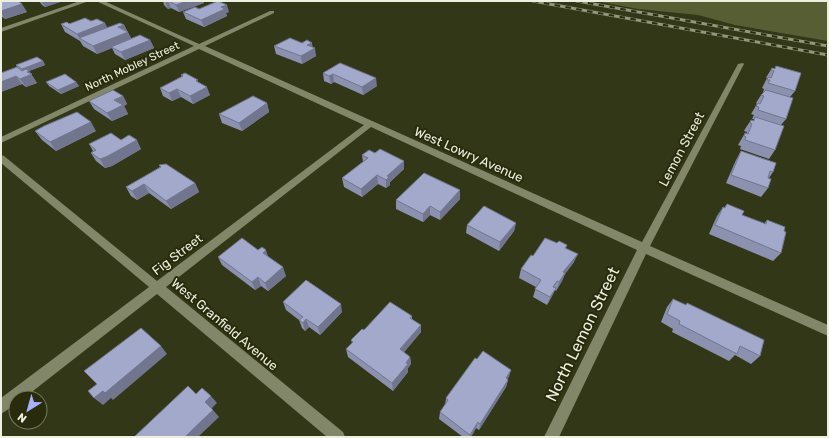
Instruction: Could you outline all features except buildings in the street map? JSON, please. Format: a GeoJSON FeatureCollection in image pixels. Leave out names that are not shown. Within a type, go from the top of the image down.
{"type":"FeatureCollection","features":[{"type":"Feature","properties":{"kind":"street"},"geometry":{"type":"LineString","coordinates":[[1,30],[86,1]]}},
{"type":"Feature","properties":{"kind":"street","name":"West Lowry Avenue"},"geometry":{"type":"LineString","coordinates":[[99,1],[198,47],[828,330]]}},
{"type":"Feature","properties":{"kind":"street","name":"North Mobley Street"},"geometry":{"type":"LineString","coordinates":[[1,140],[272,12]]}},
{"type":"Feature","properties":{"kind":"street","name":"Lemon Street"},"geometry":{"type":"LineString","coordinates":[[644,247],[741,64]]}},
{"type":"Feature","properties":{"kind":"street","name":"Fig Street"},"geometry":{"type":"LineString","coordinates":[[1,407],[370,124]]}},
{"type":"Feature","properties":{"kind":"street","name":"West Granfield Avenue"},"geometry":{"type":"LineString","coordinates":[[1,158],[158,286],[338,437]]}},
{"type":"Feature","properties":{"kind":"street","name":"North Lemon Street"},"geometry":{"type":"LineString","coordinates":[[551,437],[644,247]]}},
{"type":"Feature","properties":{"kind":"green space"},"geometry":{"type":"Polygon","coordinates":[[[596,1],[828,1],[828,41],[735,25],[698,15],[638,9],[596,1]]]}},
{"type":"Feature","properties":{"kind":"railway"},"geometry":{"type":"LineString","coordinates":[[533,1],[828,55]]}},
{"type":"Feature","properties":{"kind":"railway"},"geometry":{"type":"LineString","coordinates":[[577,1],[828,46]]}}]}
